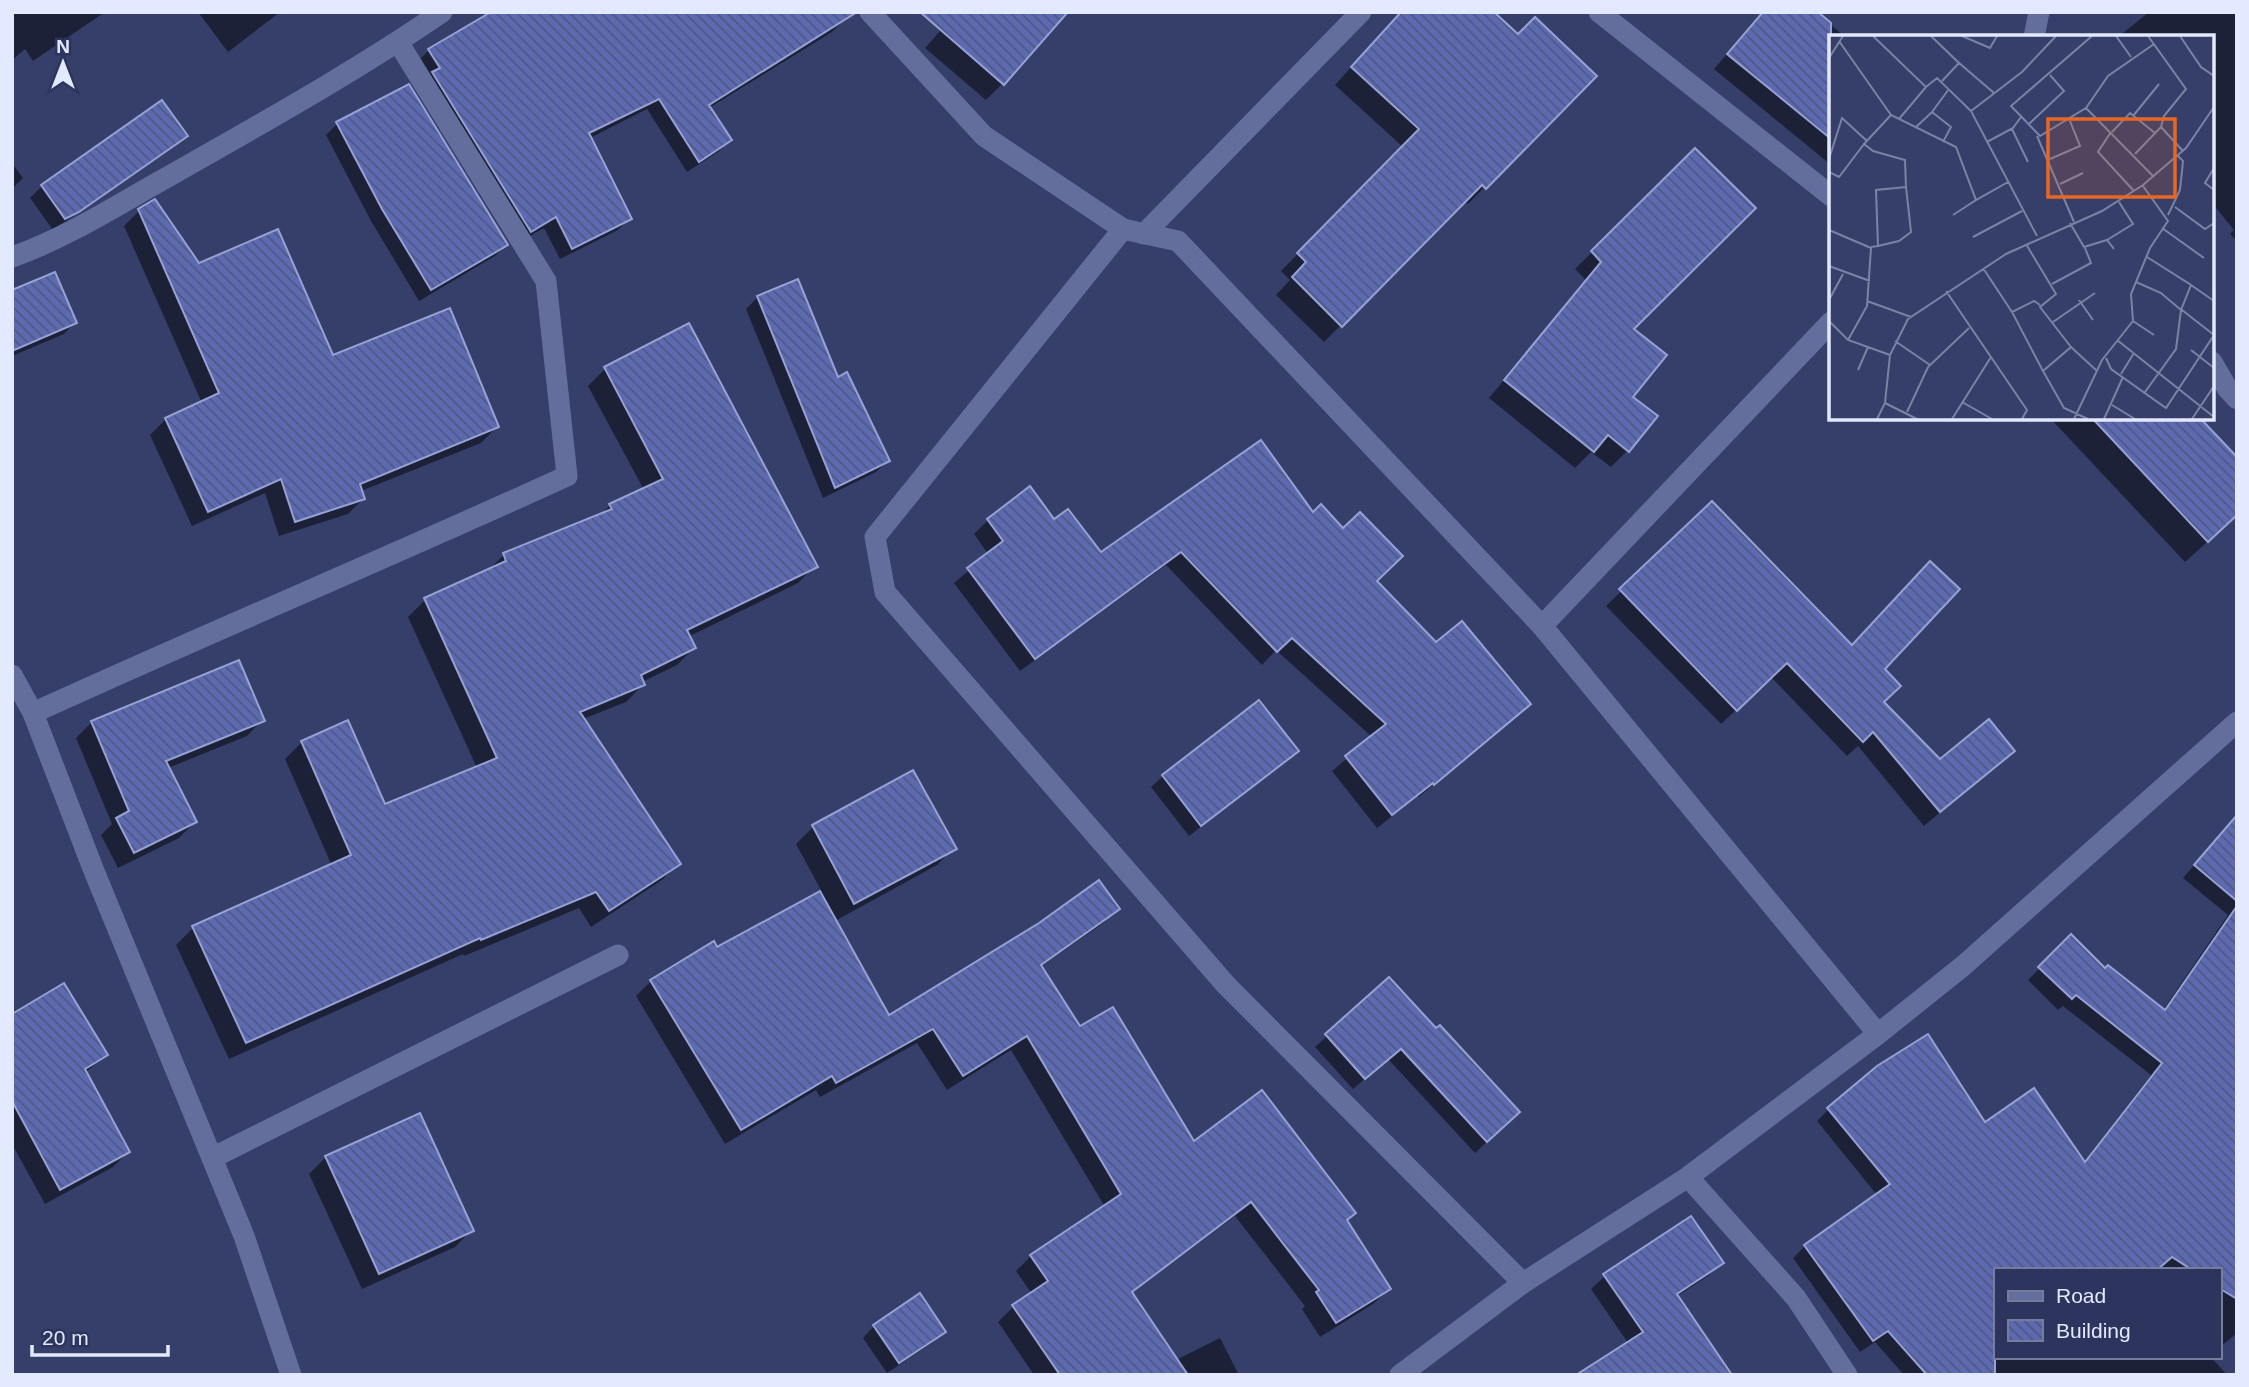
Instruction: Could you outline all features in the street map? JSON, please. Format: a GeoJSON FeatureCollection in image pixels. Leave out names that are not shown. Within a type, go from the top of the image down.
{"type":"FeatureCollection","features":[{"type":"Feature","properties":{"kind":"street"},"geometry":{"type":"LineString","coordinates":[[12,257],[44,246],[398,43],[442,12]]}},
{"type":"Feature","properties":{"kind":"street"},"geometry":{"type":"LineString","coordinates":[[870,12],[984,136],[1123,229],[1178,241],[1542,626],[1878,1034]]}},
{"type":"Feature","properties":{"kind":"street"},"geometry":{"type":"LineString","coordinates":[[1144,234],[1361,12]]}},
{"type":"Feature","properties":{"kind":"street"},"geometry":{"type":"LineString","coordinates":[[1599,12],[1829,193]]}},
{"type":"Feature","properties":{"kind":"street"},"geometry":{"type":"LineString","coordinates":[[2034,35],[2039,12]]}},
{"type":"Feature","properties":{"kind":"street"},"geometry":{"type":"LineString","coordinates":[[33,713],[174,648],[362,569],[567,476],[546,281],[398,43]]}},
{"type":"Feature","properties":{"kind":"street"},"geometry":{"type":"LineString","coordinates":[[1123,229],[875,537],[885,592],[1226,985],[1523,1283]]}},
{"type":"Feature","properties":{"kind":"street"},"geometry":{"type":"LineString","coordinates":[[1542,626],[1829,324]]}},
{"type":"Feature","properties":{"kind":"street"},"geometry":{"type":"LineString","coordinates":[[2214,365],[2237,399]]}},
{"type":"Feature","properties":{"kind":"street"},"geometry":{"type":"LineString","coordinates":[[12,675],[33,713],[94,871],[244,1236],[291,1375]]}},
{"type":"Feature","properties":{"kind":"street"},"geometry":{"type":"LineString","coordinates":[[1400,1375],[1523,1283],[1688,1177],[1878,1034],[1963,966],[2237,722]]}},
{"type":"Feature","properties":{"kind":"street"},"geometry":{"type":"LineString","coordinates":[[212,1157],[618,955]]}},
{"type":"Feature","properties":{"kind":"street"},"geometry":{"type":"LineString","coordinates":[[1688,1177],[1796,1298],[1847,1375]]}},
{"type":"Feature","properties":{"kind":"building"},"geometry":{"type":"Polygon","coordinates":[[[491,12],[857,12],[709,105],[732,140],[699,162],[659,99],[589,133],[632,219],[572,249],[556,217],[531,232],[432,72],[440,68],[428,49],[491,12]]]}},
{"type":"Feature","properties":{"kind":"building"},"geometry":{"type":"Polygon","coordinates":[[[920,12],[1068,12],[1004,85],[920,12]]]}},
{"type":"Feature","properties":{"kind":"building"},"geometry":{"type":"Polygon","coordinates":[[[1401,12],[1494,12],[1518,34],[1535,17],[1597,76],[1486,189],[1482,185],[1342,327],[1292,277],[1306,262],[1297,253],[1419,129],[1351,67],[1401,12]]]}},
{"type":"Feature","properties":{"kind":"building"},"geometry":{"type":"Polygon","coordinates":[[[1763,12],[1818,12],[1831,23],[1829,137],[1727,54],[1763,12]]]}},
{"type":"Feature","properties":{"kind":"building"},"geometry":{"type":"Polygon","coordinates":[[[409,84],[508,245],[431,290],[382,209],[336,122],[409,84]]]}},
{"type":"Feature","properties":{"kind":"building"},"geometry":{"type":"Polygon","coordinates":[[[162,100],[188,136],[65,219],[41,185],[162,100]]]}},
{"type":"Feature","properties":{"kind":"building"},"geometry":{"type":"Polygon","coordinates":[[[1695,148],[1756,208],[1634,329],[1667,355],[1633,397],[1658,416],[1629,452],[1608,435],[1594,452],[1504,380],[1601,262],[1591,251],[1695,148]]]}},
{"type":"Feature","properties":{"kind":"building"},"geometry":{"type":"Polygon","coordinates":[[[155,199],[199,263],[278,229],[333,355],[450,308],[499,427],[360,484],[365,499],[295,522],[281,479],[208,512],[165,418],[219,393],[138,209],[155,199]]]}},
{"type":"Feature","properties":{"kind":"building"},"geometry":{"type":"Polygon","coordinates":[[[55,272],[77,323],[12,351],[12,290],[55,272]]]}},
{"type":"Feature","properties":{"kind":"building"},"geometry":{"type":"Polygon","coordinates":[[[798,279],[838,377],[847,372],[890,461],[835,488],[757,296],[798,279]]]}},
{"type":"Feature","properties":{"kind":"building"},"geometry":{"type":"Polygon","coordinates":[[[689,323],[818,567],[687,630],[696,648],[641,675],[645,685],[580,712],[681,864],[609,911],[596,892],[481,940],[480,938],[246,1043],[192,926],[351,855],[301,741],[348,720],[385,804],[497,758],[424,598],[506,561],[503,553],[612,509],[609,504],[663,479],[604,367],[689,323]]]}},
{"type":"Feature","properties":{"kind":"building"},"geometry":{"type":"Polygon","coordinates":[[[2094,420],[2202,420],[2237,457],[2237,515],[2208,542],[2094,420]]]}},
{"type":"Feature","properties":{"kind":"building"},"geometry":{"type":"Polygon","coordinates":[[[1261,440],[1313,512],[1321,504],[1343,528],[1360,512],[1403,556],[1377,581],[1436,642],[1462,621],[1531,704],[1434,785],[1433,783],[1392,815],[1345,756],[1386,724],[1292,638],[1277,652],[1181,552],[1035,659],[967,568],[1003,541],[987,519],[1030,486],[1054,519],[1068,509],[1101,552],[1261,440]]]}},
{"type":"Feature","properties":{"kind":"building"},"geometry":{"type":"Polygon","coordinates":[[[1712,501],[1852,645],[1930,561],[1960,589],[1885,669],[1901,686],[1884,702],[1940,759],[1989,719],[2015,751],[1940,812],[1873,732],[1863,742],[1787,663],[1737,711],[1619,589],[1712,501]]]}},
{"type":"Feature","properties":{"kind":"building"},"geometry":{"type":"Polygon","coordinates":[[[239,660],[265,721],[166,761],[197,822],[134,853],[116,818],[129,811],[91,721],[239,660]]]}},
{"type":"Feature","properties":{"kind":"building"},"geometry":{"type":"Polygon","coordinates":[[[1259,700],[1299,751],[1201,826],[1162,775],[1259,700]]]}},
{"type":"Feature","properties":{"kind":"building"},"geometry":{"type":"Polygon","coordinates":[[[913,770],[957,849],[854,904],[812,825],[913,770]]]}},
{"type":"Feature","properties":{"kind":"building"},"geometry":{"type":"Polygon","coordinates":[[[2237,815],[2237,901],[2194,865],[2237,815]]]}},
{"type":"Feature","properties":{"kind":"building"},"geometry":{"type":"Polygon","coordinates":[[[1099,880],[1120,909],[1041,965],[1080,1026],[1113,1007],[1194,1141],[1262,1090],[1356,1213],[1347,1220],[1391,1289],[1336,1323],[1316,1292],[1319,1290],[1251,1202],[1132,1292],[1188,1375],[1060,1375],[1012,1305],[1048,1281],[1030,1255],[1121,1194],[1027,1036],[963,1076],[933,1029],[836,1083],[832,1076],[741,1130],[650,980],[714,941],[717,947],[820,891],[889,1015],[1039,923],[1099,880]]]}},
{"type":"Feature","properties":{"kind":"building"},"geometry":{"type":"Polygon","coordinates":[[[2237,906],[2237,1299],[2221,1289],[2221,1268],[2189,1268],[2172,1257],[2159,1268],[1994,1268],[1995,1375],[1927,1375],[1888,1331],[1873,1341],[1804,1245],[1890,1184],[1827,1108],[1877,1066],[1928,1034],[1985,1122],[2034,1088],[2085,1162],[2162,1063],[2076,995],[2072,999],[2038,967],[2071,934],[2105,968],[2108,965],[2165,1010],[2237,906]]]}},
{"type":"Feature","properties":{"kind":"building"},"geometry":{"type":"Polygon","coordinates":[[[1389,977],[1436,1028],[1440,1025],[1520,1112],[1487,1142],[1401,1049],[1365,1079],[1325,1034],[1389,977]]]}},
{"type":"Feature","properties":{"kind":"building"},"geometry":{"type":"Polygon","coordinates":[[[64,983],[108,1055],[85,1069],[130,1152],[60,1190],[12,1101],[12,1014],[64,983]]]}},
{"type":"Feature","properties":{"kind":"building"},"geometry":{"type":"Polygon","coordinates":[[[420,1113],[474,1231],[379,1274],[325,1156],[420,1113]]]}},
{"type":"Feature","properties":{"kind":"building"},"geometry":{"type":"Polygon","coordinates":[[[1691,1216],[1724,1263],[1677,1294],[1732,1375],[1576,1375],[1643,1332],[1603,1274],[1691,1216]]]}},
{"type":"Feature","properties":{"kind":"building"},"geometry":{"type":"Polygon","coordinates":[[[920,1293],[946,1332],[899,1363],[873,1325],[920,1293]]]}}]}
